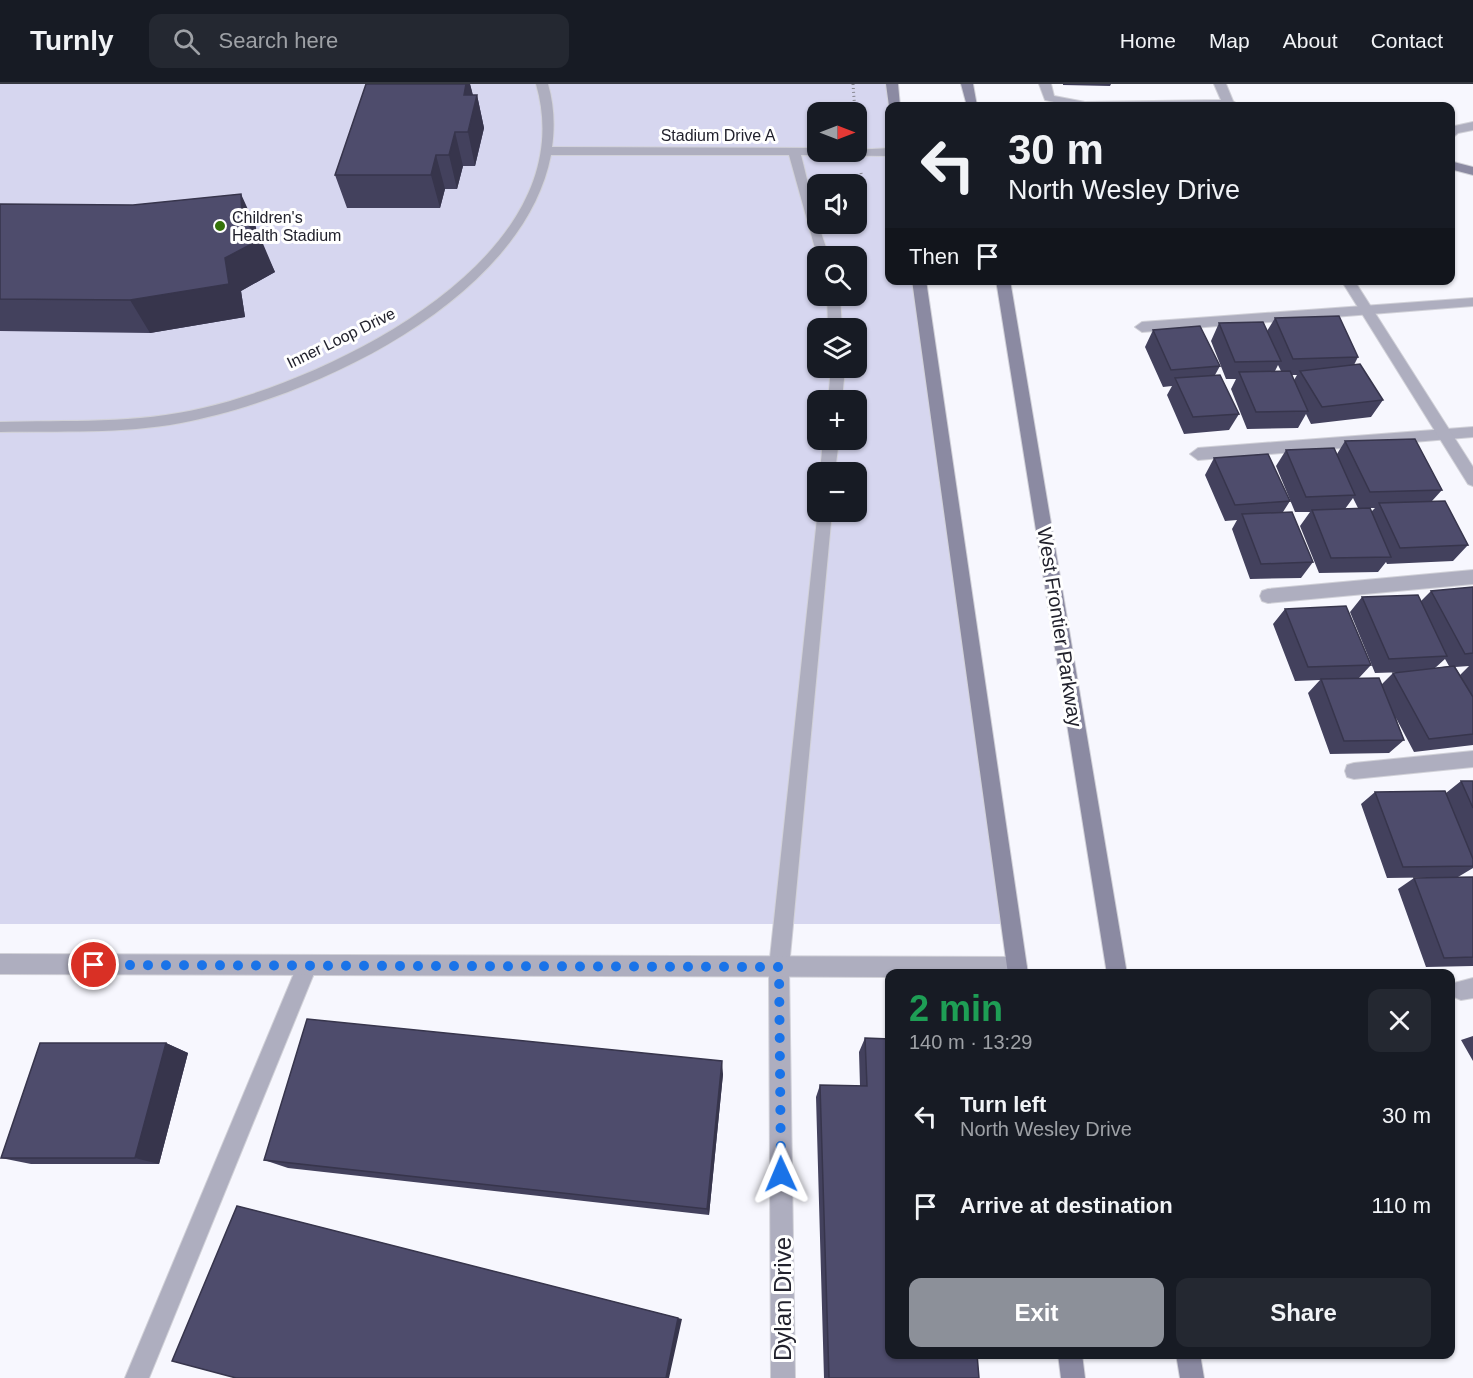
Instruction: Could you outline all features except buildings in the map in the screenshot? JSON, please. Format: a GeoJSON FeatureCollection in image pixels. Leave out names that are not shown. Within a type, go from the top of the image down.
{"type":"FeatureCollection","features":[{"type":"Feature","properties":{"kind":"street","name":"Inner Loop Drive"},"geometry":{"type":"LineString","coordinates":[[0,427],[134,423],[204,413],[324,370],[404,328],[464,285],[487,262],[531,197],[546,151],[548,113],[542,84]]}},
{"type":"Feature","properties":{"kind":"street"},"geometry":{"type":"LineString","coordinates":[[892,84],[894,102]]}},
{"type":"Feature","properties":{"kind":"street"},"geometry":{"type":"LineString","coordinates":[[967,84],[971,102]]}},
{"type":"Feature","properties":{"kind":"street"},"geometry":{"type":"LineString","coordinates":[[1045,84],[1049,98],[1067,102]]}},
{"type":"Feature","properties":{"kind":"street"},"geometry":{"type":"LineString","coordinates":[[1220,84],[1229,102]]}},
{"type":"Feature","properties":{"kind":"street"},"geometry":{"type":"LineString","coordinates":[[1455,130],[1473,126]]}},
{"type":"Feature","properties":{"kind":"street","name":"Stadium Drive A"},"geometry":{"type":"LineString","coordinates":[[546,151],[885,152]]}},
{"type":"Feature","properties":{"kind":"street"},"geometry":{"type":"LineString","coordinates":[[794,152],[819,246]]}},
{"type":"Feature","properties":{"kind":"street"},"geometry":{"type":"LineString","coordinates":[[1455,166],[1473,171]]}},
{"type":"Feature","properties":{"kind":"street"},"geometry":{"type":"LineString","coordinates":[[920,285],[1017,969]]}},
{"type":"Feature","properties":{"kind":"street","name":"West Frontier Parkway"},"geometry":{"type":"LineString","coordinates":[[1003,285],[1116,969]]}},
{"type":"Feature","properties":{"kind":"street"},"geometry":{"type":"LineString","coordinates":[[1350,285],[1473,480]]}},
{"type":"Feature","properties":{"kind":"street"},"geometry":{"type":"LineString","coordinates":[[1142,327],[1473,302]]}},
{"type":"Feature","properties":{"kind":"street"},"geometry":{"type":"LineString","coordinates":[[1198,454],[1473,432]]}},
{"type":"Feature","properties":{"kind":"street","name":"Dylan Drive"},"geometry":{"type":"LineString","coordinates":[[783,1378],[779,967],[823,522]]}},
{"type":"Feature","properties":{"kind":"street"},"geometry":{"type":"LineString","coordinates":[[1268,596],[1473,577]]}},
{"type":"Feature","properties":{"kind":"street"},"geometry":{"type":"LineString","coordinates":[[1354,771],[1473,759]]}},
{"type":"Feature","properties":{"kind":"street"},"geometry":{"type":"LineString","coordinates":[[0,964],[938,969]]}},
{"type":"Feature","properties":{"kind":"street"},"geometry":{"type":"LineString","coordinates":[[138,1378],[307,966]]}},
{"type":"Feature","properties":{"kind":"street"},"geometry":{"type":"LineString","coordinates":[[1071,1359],[1073,1378]]}},
{"type":"Feature","properties":{"kind":"street"},"geometry":{"type":"LineString","coordinates":[[1189,1359],[1192,1378]]}},
{"type":"Feature","properties":{"kind":"path"},"geometry":{"type":"LineString","coordinates":[[853,84],[854,102]]}},
{"type":"Feature","properties":{"kind":"shaded area"},"geometry":{"type":"Polygon","coordinates":[[[0,84],[891,84],[893,102],[885,102],[885,285],[918,285],[1002,924],[0,924],[0,84]]]}},
{"type":"Feature","properties":{"kind":"place","name":"Children's Health Stadium"},"geometry":{"type":"Point","coordinates":[220,226]}},
{"type":"Feature","properties":{"kind":"route"},"geometry":{"type":"LineString","coordinates":[[94,965],[779,967],[781,1174]]}}]}
